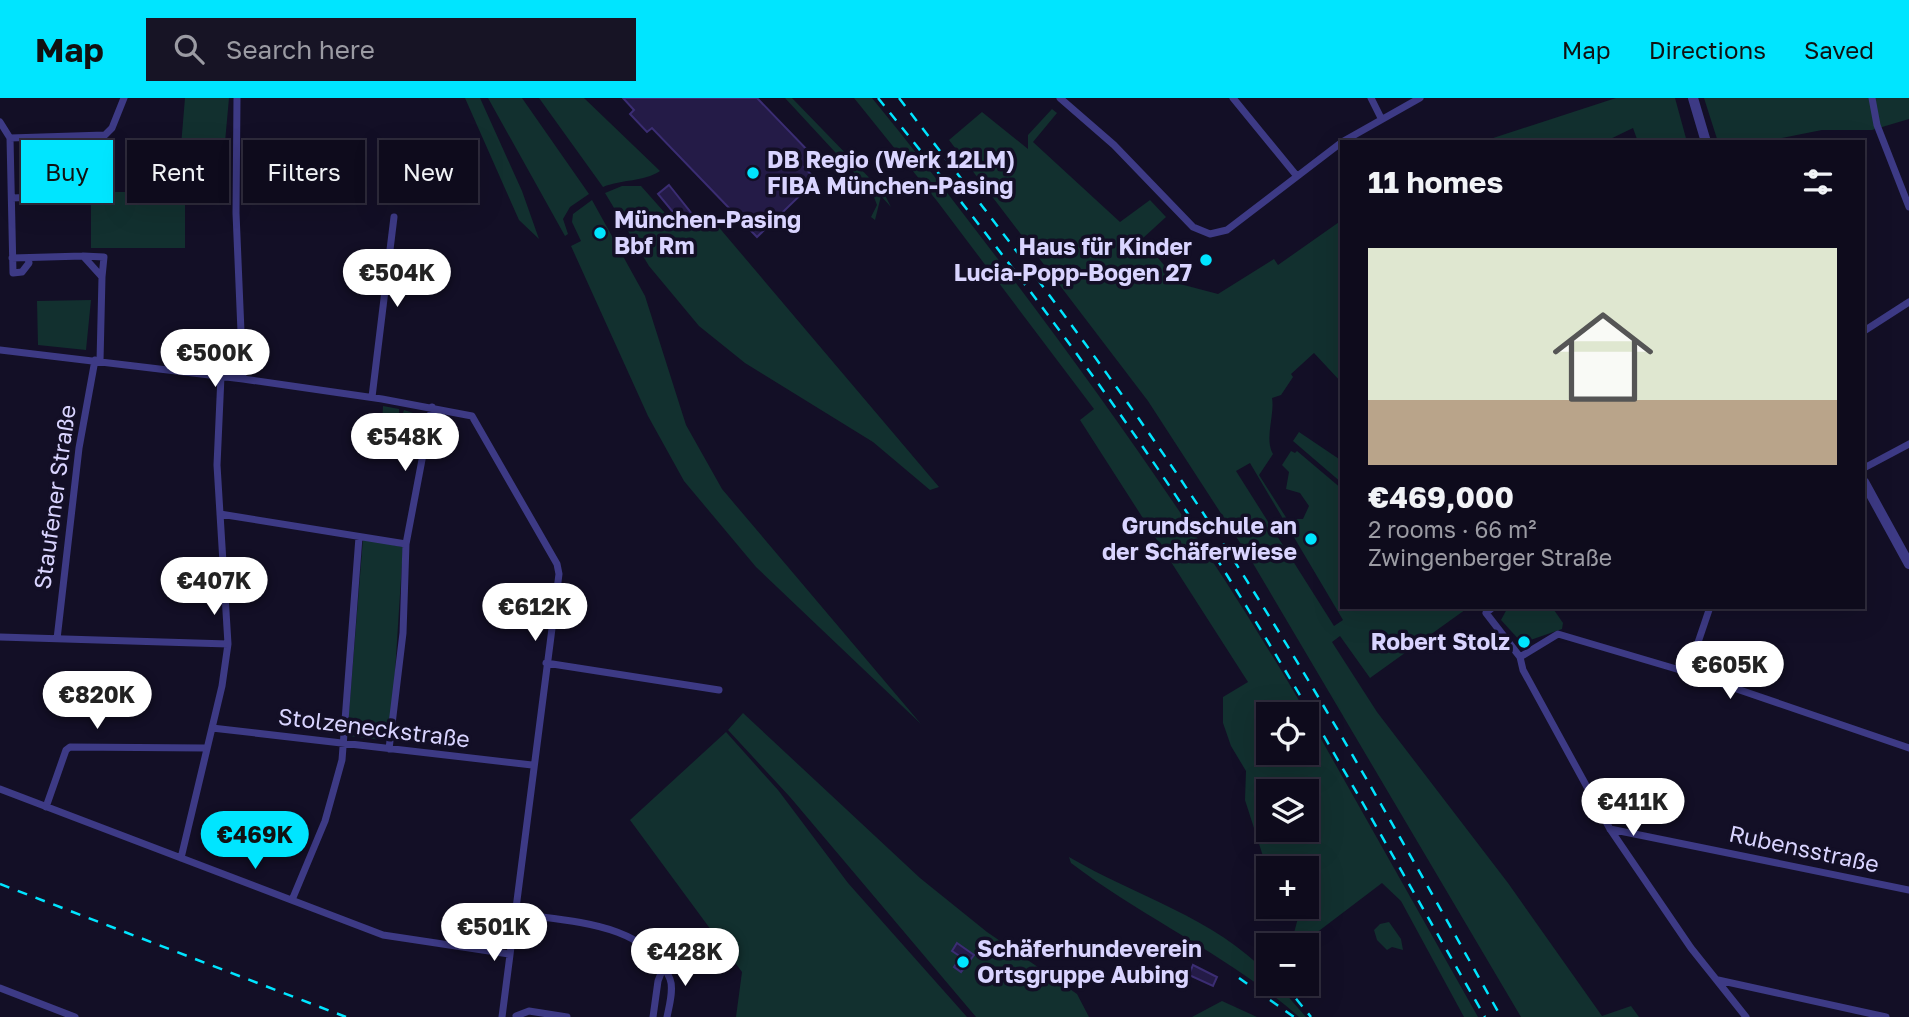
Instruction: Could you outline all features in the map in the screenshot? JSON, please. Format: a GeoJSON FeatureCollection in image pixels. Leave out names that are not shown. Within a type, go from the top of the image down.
{"type":"FeatureCollection","features":[{"type":"Feature","properties":{"kind":"street"},"geometry":{"type":"LineString","coordinates":[[10,138],[105,135],[112,128],[124,98]]}},
{"type":"Feature","properties":{"kind":"street"},"geometry":{"type":"LineString","coordinates":[[237,98],[236,213],[243,379]]}},
{"type":"Feature","properties":{"kind":"street"},"geometry":{"type":"LineString","coordinates":[[1060,98],[1114,145],[1193,227],[1210,234],[1227,230],[1340,143]]}},
{"type":"Feature","properties":{"kind":"street"},"geometry":{"type":"LineString","coordinates":[[1233,98],[1296,176]]}},
{"type":"Feature","properties":{"kind":"street"},"geometry":{"type":"LineString","coordinates":[[1371,98],[1381,118]]}},
{"type":"Feature","properties":{"kind":"street"},"geometry":{"type":"LineString","coordinates":[[1345,140],[1420,98]]}},
{"type":"Feature","properties":{"kind":"street"},"geometry":{"type":"LineString","coordinates":[[1693,98],[1705,140]]}},
{"type":"Feature","properties":{"kind":"street"},"geometry":{"type":"LineString","coordinates":[[1872,98],[1877,125],[1909,206]]}},
{"type":"Feature","properties":{"kind":"street"},"geometry":{"type":"LineString","coordinates":[[0,122],[10,138],[13,272],[22,272],[29,258]]}},
{"type":"Feature","properties":{"kind":"street"},"geometry":{"type":"LineString","coordinates":[[12,198],[21,198]]}},
{"type":"Feature","properties":{"kind":"street"},"geometry":{"type":"LineString","coordinates":[[372,397],[394,217]]}},
{"type":"Feature","properties":{"kind":"street"},"geometry":{"type":"LineString","coordinates":[[83,256],[102,277]]}},
{"type":"Feature","properties":{"kind":"street"},"geometry":{"type":"LineString","coordinates":[[12,258],[104,257],[102,277]]}},
{"type":"Feature","properties":{"kind":"street","name":"Staufener Straße"},"geometry":{"type":"LineString","coordinates":[[57,639],[79,448],[97,361],[102,277]]}},
{"type":"Feature","properties":{"kind":"street"},"geometry":{"type":"LineString","coordinates":[[1865,330],[1909,302]]}},
{"type":"Feature","properties":{"kind":"street"},"geometry":{"type":"LineString","coordinates":[[0,350],[372,397],[472,416],[556,564],[559,574],[532,765],[502,1017]]}},
{"type":"Feature","properties":{"kind":"street"},"geometry":{"type":"LineString","coordinates":[[181,858],[205,748],[222,686],[228,644],[217,428],[221,376]]}},
{"type":"Feature","properties":{"kind":"street"},"geometry":{"type":"LineString","coordinates":[[389,749],[403,633],[406,544],[432,407]]}},
{"type":"Feature","properties":{"kind":"street"},"geometry":{"type":"LineString","coordinates":[[1865,467],[1909,444]]}},
{"type":"Feature","properties":{"kind":"street"},"geometry":{"type":"LineString","coordinates":[[1865,484],[1909,564]]}},
{"type":"Feature","properties":{"kind":"street"},"geometry":{"type":"LineString","coordinates":[[220,514],[406,544]]}},
{"type":"Feature","properties":{"kind":"street"},"geometry":{"type":"LineString","coordinates":[[292,900],[325,821],[342,760],[359,537]]}},
{"type":"Feature","properties":{"kind":"street"},"geometry":{"type":"LineString","coordinates":[[1491,609],[1486,613],[1520,657],[1523,670],[1610,829],[1657,900],[1746,1017]]}},
{"type":"Feature","properties":{"kind":"street"},"geometry":{"type":"LineString","coordinates":[[1688,672],[1709,609]]}},
{"type":"Feature","properties":{"kind":"street"},"geometry":{"type":"LineString","coordinates":[[1520,657],[1558,634],[1688,672],[1909,748]]}},
{"type":"Feature","properties":{"kind":"street"},"geometry":{"type":"LineString","coordinates":[[0,637],[228,644]]}},
{"type":"Feature","properties":{"kind":"street"},"geometry":{"type":"LineString","coordinates":[[547,663],[719,690]]}},
{"type":"Feature","properties":{"kind":"street","name":"Stolzeneckstraße"},"geometry":{"type":"LineString","coordinates":[[212,728],[532,765]]}},
{"type":"Feature","properties":{"kind":"street"},"geometry":{"type":"LineString","coordinates":[[46,807],[66,750],[70,747],[205,748]]}},
{"type":"Feature","properties":{"kind":"street"},"geometry":{"type":"LineString","coordinates":[[0,789],[383,935],[509,954]]}},
{"type":"Feature","properties":{"kind":"street","name":"Rubensstraße"},"geometry":{"type":"LineString","coordinates":[[1610,829],[1909,890]]}},
{"type":"Feature","properties":{"kind":"street"},"geometry":{"type":"LineString","coordinates":[[513,913],[591,926],[628,936],[652,950],[672,982],[667,1017]]}},
{"type":"Feature","properties":{"kind":"street"},"geometry":{"type":"LineString","coordinates":[[653,1017],[657,981],[663,968]]}},
{"type":"Feature","properties":{"kind":"street"},"geometry":{"type":"LineString","coordinates":[[1717,980],[1886,1017]]}},
{"type":"Feature","properties":{"kind":"street"},"geometry":{"type":"LineString","coordinates":[[0,988],[52,1013],[75,1017]]}},
{"type":"Feature","properties":{"kind":"street"},"geometry":{"type":"LineString","coordinates":[[516,1016],[529,1011],[567,1017]]}},
{"type":"Feature","properties":{"kind":"green space"},"geometry":{"type":"Polygon","coordinates":[[[185,98],[229,98],[225,140],[182,140],[185,98]]]}},
{"type":"Feature","properties":{"kind":"green space"},"geometry":{"type":"Polygon","coordinates":[[[465,98],[480,98],[522,191],[539,239],[519,220],[465,98]]]}},
{"type":"Feature","properties":{"kind":"green space"},"geometry":{"type":"Polygon","coordinates":[[[488,98],[522,98],[589,194],[570,207],[563,219],[568,234],[565,236],[488,98]]]}},
{"type":"Feature","properties":{"kind":"green space"},"geometry":{"type":"Polygon","coordinates":[[[539,98],[584,98],[660,171],[647,177],[603,187],[539,98]]]}},
{"type":"Feature","properties":{"kind":"green space"},"geometry":{"type":"Polygon","coordinates":[[[785,98],[792,98],[884,193],[891,207],[881,196],[875,220],[871,217],[877,205],[872,192],[785,98]]]}},
{"type":"Feature","properties":{"kind":"green space"},"geometry":{"type":"Polygon","coordinates":[[[854,98],[872,98],[1063,346],[1165,490],[1300,702],[1256,702],[1256,765],[1319,765],[1319,735],[1478,1017],[1464,1017],[1401,901],[1382,883],[1316,933],[1294,933],[1298,919],[1319,919],[1319,856],[1263,856],[1258,842],[1319,842],[1319,779],[1256,779],[1256,834],[1245,800],[1246,771],[1231,746],[1223,723],[1223,697],[1248,682],[1080,420],[1094,409],[937,201],[854,98]]]}},
{"type":"Feature","properties":{"kind":"green space"},"geometry":{"type":"Polygon","coordinates":[[[1616,98],[1675,98],[1686,140],[1637,140],[1633,128],[1608,140],[1487,140],[1616,98]]]}},
{"type":"Feature","properties":{"kind":"green space"},"geometry":{"type":"Polygon","coordinates":[[[1704,98],[1909,98],[1909,119],[1872,130],[1822,130],[1772,140],[1717,140],[1704,98]]]}},
{"type":"Feature","properties":{"kind":"green space"},"geometry":{"type":"Polygon","coordinates":[[[1052,109],[1057,113],[1033,142],[1120,222],[1150,200],[1166,217],[1142,239],[1180,284],[1218,294],[1274,259],[1278,265],[1340,221],[1340,381],[1314,353],[1291,374],[1293,377],[1281,395],[1272,398],[1269,441],[1273,454],[1259,475],[1287,519],[1303,519],[1309,506],[1300,493],[1286,489],[1289,472],[1282,465],[1291,451],[1297,451],[1340,487],[1340,609],[1466,609],[1370,678],[1340,636],[1332,642],[1377,712],[1508,883],[1602,1016],[1631,1006],[1639,1017],[1521,1017],[1248,555],[1148,401],[949,140],[982,112],[1028,149],[1028,135],[1052,109]],[[1250,463],[1236,471],[1334,626],[1343,620],[1250,463]]]}},
{"type":"Feature","properties":{"kind":"green space"},"geometry":{"type":"Polygon","coordinates":[[[622,186],[641,186],[681,231],[686,231],[706,214],[711,218],[939,487],[930,490],[873,442],[745,363],[699,326],[649,266],[605,193],[622,186]]]}},
{"type":"Feature","properties":{"kind":"green space"},"geometry":{"type":"Polygon","coordinates":[[[113,192],[127,192],[127,203],[185,203],[185,248],[91,248],[91,203],[113,203],[113,192]]]}},
{"type":"Feature","properties":{"kind":"green space"},"geometry":{"type":"Polygon","coordinates":[[[592,200],[645,296],[686,425],[722,489],[921,724],[756,567],[684,481],[648,416],[571,246],[581,241],[572,222],[573,214],[592,200]]]}},
{"type":"Feature","properties":{"kind":"green space"},"geometry":{"type":"Polygon","coordinates":[[[91,300],[86,350],[38,345],[37,301],[91,300]]]}},
{"type":"Feature","properties":{"kind":"green space"},"geometry":{"type":"Polygon","coordinates":[[[383,406],[399,409],[399,416],[389,414],[383,427],[385,432],[408,437],[412,418],[402,416],[404,410],[425,417],[420,446],[378,438],[375,435],[378,431],[374,429],[382,427],[383,406]]]}},
{"type":"Feature","properties":{"kind":"green space"},"geometry":{"type":"Polygon","coordinates":[[[1299,432],[1340,460],[1340,481],[1293,441],[1299,432]]]}},
{"type":"Feature","properties":{"kind":"green space"},"geometry":{"type":"Polygon","coordinates":[[[363,539],[403,547],[393,704],[387,732],[382,740],[347,736],[363,539]]]}},
{"type":"Feature","properties":{"kind":"green space"},"geometry":{"type":"Polygon","coordinates":[[[1507,609],[1553,609],[1563,623],[1562,629],[1522,643],[1501,620],[1507,609]]]}},
{"type":"Feature","properties":{"kind":"green space"},"geometry":{"type":"Polygon","coordinates":[[[743,713],[920,878],[987,932],[1077,994],[1089,1017],[976,1017],[790,797],[728,730],[743,713]]]}},
{"type":"Feature","properties":{"kind":"green space"},"geometry":{"type":"Polygon","coordinates":[[[726,732],[778,790],[848,883],[967,1017],[736,1017],[742,972],[630,820],[726,732]]]}},
{"type":"Feature","properties":{"kind":"green space"},"geometry":{"type":"Polygon","coordinates":[[[1069,857],[1199,922],[1224,938],[1256,963],[1256,984],[1127,902],[1071,863],[1069,857]]]}},
{"type":"Feature","properties":{"kind":"green space"},"geometry":{"type":"Polygon","coordinates":[[[1389,922],[1401,939],[1403,950],[1392,947],[1387,950],[1377,940],[1374,930],[1380,924],[1389,922]]]}},
{"type":"Feature","properties":{"kind":"green space"},"geometry":{"type":"Polygon","coordinates":[[[1273,996],[1288,996],[1306,1017],[1299,1017],[1273,996]]]}},
{"type":"Feature","properties":{"kind":"green space"},"geometry":{"type":"Polygon","coordinates":[[[1222,1001],[1257,1017],[1192,1017],[1222,1001]]]}},
{"type":"Feature","properties":{"kind":"building","name":"DB Regio (Werk 12LM) FIBA München-Pasing"},"geometry":{"type":"Polygon","coordinates":[[[623,98],[757,98],[814,157],[804,167],[816,180],[757,237],[652,128],[647,132],[630,114],[634,110],[623,98]]]}},
{"type":"Feature","properties":{"kind":"building"},"geometry":{"type":"Polygon","coordinates":[[[669,185],[692,214],[682,223],[658,194],[669,185]]]}},
{"type":"Feature","properties":{"kind":"building","name":"Schäferhundeverein Ortsgruppe Aubing"},"geometry":{"type":"Polygon","coordinates":[[[957,943],[974,955],[961,972],[954,967],[961,957],[952,951],[957,943]]]}},
{"type":"Feature","properties":{"kind":"building"},"geometry":{"type":"Polygon","coordinates":[[[1193,965],[1217,977],[1213,986],[1189,975],[1193,965]]]}},
{"type":"Feature","properties":{"kind":"railway"},"geometry":{"type":"LineString","coordinates":[[878,98],[1037,301],[1186,511],[1302,698],[1485,1017]]}},
{"type":"Feature","properties":{"kind":"railway"},"geometry":{"type":"LineString","coordinates":[[899,98],[1107,374],[1224,545],[1332,720],[1501,1017]]}},
{"type":"Feature","properties":{"kind":"railway"},"geometry":{"type":"LineString","coordinates":[[0,884],[346,1017]]}},
{"type":"Feature","properties":{"kind":"railway"},"geometry":{"type":"LineString","coordinates":[[1239,978],[1294,1017]]}},
{"type":"Feature","properties":{"kind":"railway"},"geometry":{"type":"LineString","coordinates":[[1294,996],[1311,1017]]}},
{"type":"Feature","properties":{"kind":"place","name":"DB Regio (Werk 12LM) FIBA München-Pasing"},"geometry":{"type":"Point","coordinates":[753,173]}},
{"type":"Feature","properties":{"kind":"place","name":"München-Pasing Bbf Rm"},"geometry":{"type":"Point","coordinates":[600,233]}},
{"type":"Feature","properties":{"kind":"place","name":"Haus für Kinder Lucia-Popp-Bogen 27"},"geometry":{"type":"Point","coordinates":[1206,260]}},
{"type":"Feature","properties":{"kind":"place","name":"Grundschule an der Schäferwiese"},"geometry":{"type":"Point","coordinates":[1311,539]}},
{"type":"Feature","properties":{"kind":"place","name":"Robert Stolz"},"geometry":{"type":"Point","coordinates":[1524,642]}},
{"type":"Feature","properties":{"kind":"place","name":"Schäferhundeverein Ortsgruppe Aubing"},"geometry":{"type":"Point","coordinates":[963,962]}}]}
